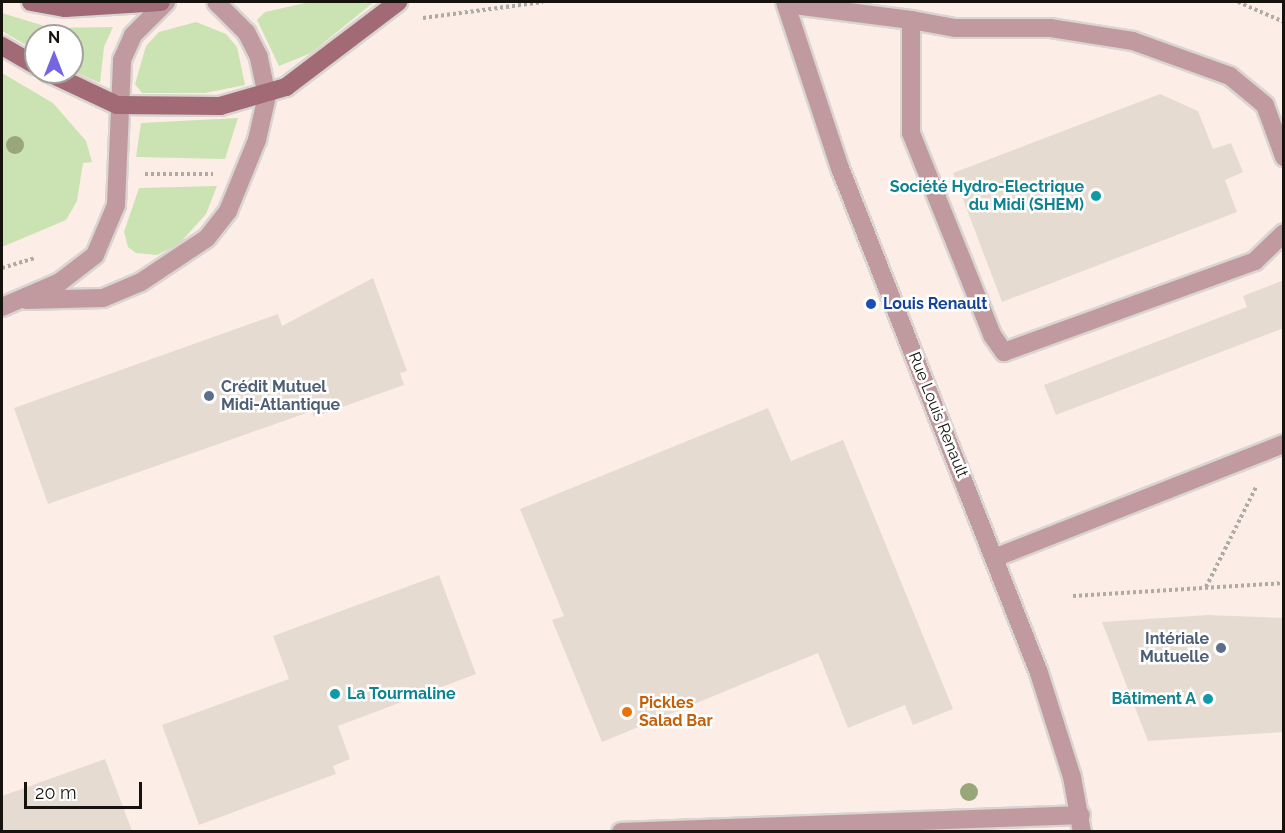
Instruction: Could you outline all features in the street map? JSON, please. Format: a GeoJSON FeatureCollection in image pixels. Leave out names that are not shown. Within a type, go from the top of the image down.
{"type":"FeatureCollection","features":[{"type":"Feature","properties":{"kind":"main road"},"geometry":{"type":"LineString","coordinates":[[31,2],[65,8],[163,2]]}},
{"type":"Feature","properties":{"kind":"main road"},"geometry":{"type":"LineString","coordinates":[[72,84],[117,105],[188,108],[267,96],[307,74],[362,24],[398,2]]}},
{"type":"Feature","properties":{"kind":"main road"},"geometry":{"type":"LineString","coordinates":[[2,46],[24,59]]}},
{"type":"Feature","properties":{"kind":"street"},"geometry":{"type":"LineString","coordinates":[[26,300],[95,255],[116,205],[119,174],[117,105],[122,60],[133,35],[163,2]]}},
{"type":"Feature","properties":{"kind":"street"},"geometry":{"type":"LineString","coordinates":[[2,307],[26,300],[103,298],[170,267],[207,238],[246,174],[267,96],[259,57],[246,32],[216,2]]}},
{"type":"Feature","properties":{"kind":"street"},"geometry":{"type":"LineString","coordinates":[[785,3],[955,28],[1051,28],[1133,41],[1230,76],[1265,105],[1284,157]]}},
{"type":"Feature","properties":{"kind":"street","name":"Rue Louis Renault"},"geometry":{"type":"LineString","coordinates":[[785,3],[840,168],[994,558],[1059,733],[1082,823]]}},
{"type":"Feature","properties":{"kind":"street"},"geometry":{"type":"LineString","coordinates":[[911,20],[911,133],[992,335],[1004,352],[1255,261],[1284,233]]}},
{"type":"Feature","properties":{"kind":"street"},"geometry":{"type":"LineString","coordinates":[[994,558],[1280,446]]}},
{"type":"Feature","properties":{"kind":"street"},"geometry":{"type":"LineString","coordinates":[[621,831],[1082,823]]}},
{"type":"Feature","properties":{"kind":"path"},"geometry":{"type":"LineString","coordinates":[[418,19],[543,2]]}},
{"type":"Feature","properties":{"kind":"path"},"geometry":{"type":"LineString","coordinates":[[1238,2],[1284,22]]}},
{"type":"Feature","properties":{"kind":"path"},"geometry":{"type":"LineString","coordinates":[[119,174],[246,174]]}},
{"type":"Feature","properties":{"kind":"path"},"geometry":{"type":"LineString","coordinates":[[2,268],[45,253]]}},
{"type":"Feature","properties":{"kind":"path"},"geometry":{"type":"LineString","coordinates":[[1205,588],[1280,446]]}},
{"type":"Feature","properties":{"kind":"path"},"geometry":{"type":"LineString","coordinates":[[1073,596],[1284,583]]}},
{"type":"Feature","properties":{"kind":"shaded area"},"geometry":{"type":"Polygon","coordinates":[[[2,2],[1283,2],[1283,831],[2,831],[2,2]]]}},
{"type":"Feature","properties":{"kind":"green space"},"geometry":{"type":"Polygon","coordinates":[[[310,2],[374,2],[311,53],[279,66],[257,20],[265,12],[310,2]]]}},
{"type":"Feature","properties":{"kind":"green space"},"geometry":{"type":"Polygon","coordinates":[[[2,13],[38,24],[24,24],[24,44],[2,31],[2,13]]]}},
{"type":"Feature","properties":{"kind":"green space"},"geometry":{"type":"Polygon","coordinates":[[[196,22],[226,34],[237,47],[245,85],[205,93],[142,93],[135,84],[146,46],[159,32],[196,22]]]}},
{"type":"Feature","properties":{"kind":"green space"},"geometry":{"type":"Polygon","coordinates":[[[84,27],[113,27],[104,47],[100,83],[84,76],[84,27]]]}},
{"type":"Feature","properties":{"kind":"green space"},"geometry":{"type":"Polygon","coordinates":[[[2,73],[53,103],[86,141],[92,162],[83,163],[77,201],[66,220],[2,247],[2,73]]]}},
{"type":"Feature","properties":{"kind":"green space"},"geometry":{"type":"Polygon","coordinates":[[[238,118],[225,159],[136,157],[141,123],[238,118]]]}},
{"type":"Feature","properties":{"kind":"green space"},"geometry":{"type":"Polygon","coordinates":[[[217,186],[206,214],[179,244],[157,255],[136,253],[128,247],[124,232],[139,188],[217,186]]]}},
{"type":"Feature","properties":{"kind":"building","name":"Société Hydro-Electrique du Midi (SHEM)"},"geometry":{"type":"Polygon","coordinates":[[[1160,94],[1198,111],[1213,149],[1231,143],[1243,172],[1225,180],[1237,212],[1002,302],[953,173],[1160,94]]]}},
{"type":"Feature","properties":{"kind":"building","name":"Crédit Mutuel Midi-Atlantique"},"geometry":{"type":"Polygon","coordinates":[[[373,278],[407,371],[400,373],[404,385],[314,417],[312,411],[48,504],[14,408],[278,314],[282,326],[373,278]]]}},
{"type":"Feature","properties":{"kind":"building"},"geometry":{"type":"Polygon","coordinates":[[[1284,280],[1284,328],[1056,415],[1044,385],[1247,307],[1243,296],[1284,280]]]}},
{"type":"Feature","properties":{"kind":"building"},"geometry":{"type":"Polygon","coordinates":[[[768,408],[791,461],[843,440],[953,709],[913,725],[905,705],[848,728],[818,653],[602,742],[552,620],[564,616],[520,509],[768,408]]]}},
{"type":"Feature","properties":{"kind":"building","name":"La Tourmaline"},"geometry":{"type":"Polygon","coordinates":[[[439,575],[476,674],[338,726],[350,759],[333,766],[336,774],[199,825],[162,725],[289,679],[273,636],[439,575]]]}},
{"type":"Feature","properties":{"kind":"building","name":"Bâtiment A"},"geometry":{"type":"Polygon","coordinates":[[[1208,615],[1284,618],[1284,732],[1148,741],[1102,622],[1208,615]]]}},
{"type":"Feature","properties":{"kind":"building"},"geometry":{"type":"Polygon","coordinates":[[[105,759],[132,831],[2,831],[2,796],[105,759]]]}},
{"type":"Feature","properties":{"kind":"place","name":"Société Hydro-Electrique du Midi (SHEM)"},"geometry":{"type":"Point","coordinates":[1096,196]}},
{"type":"Feature","properties":{"kind":"place","name":"Louis Renault"},"geometry":{"type":"Point","coordinates":[871,304]}},
{"type":"Feature","properties":{"kind":"place","name":"Crédit Mutuel Midi-Atlantique"},"geometry":{"type":"Point","coordinates":[209,396]}},
{"type":"Feature","properties":{"kind":"place","name":"Intériale Mutuelle"},"geometry":{"type":"Point","coordinates":[1221,648]}},
{"type":"Feature","properties":{"kind":"place","name":"La Tourmaline"},"geometry":{"type":"Point","coordinates":[335,694]}},
{"type":"Feature","properties":{"kind":"place","name":"Bâtiment A"},"geometry":{"type":"Point","coordinates":[1208,699]}},
{"type":"Feature","properties":{"kind":"place","name":"Pickles Salad Bar"},"geometry":{"type":"Point","coordinates":[627,712]}}]}
